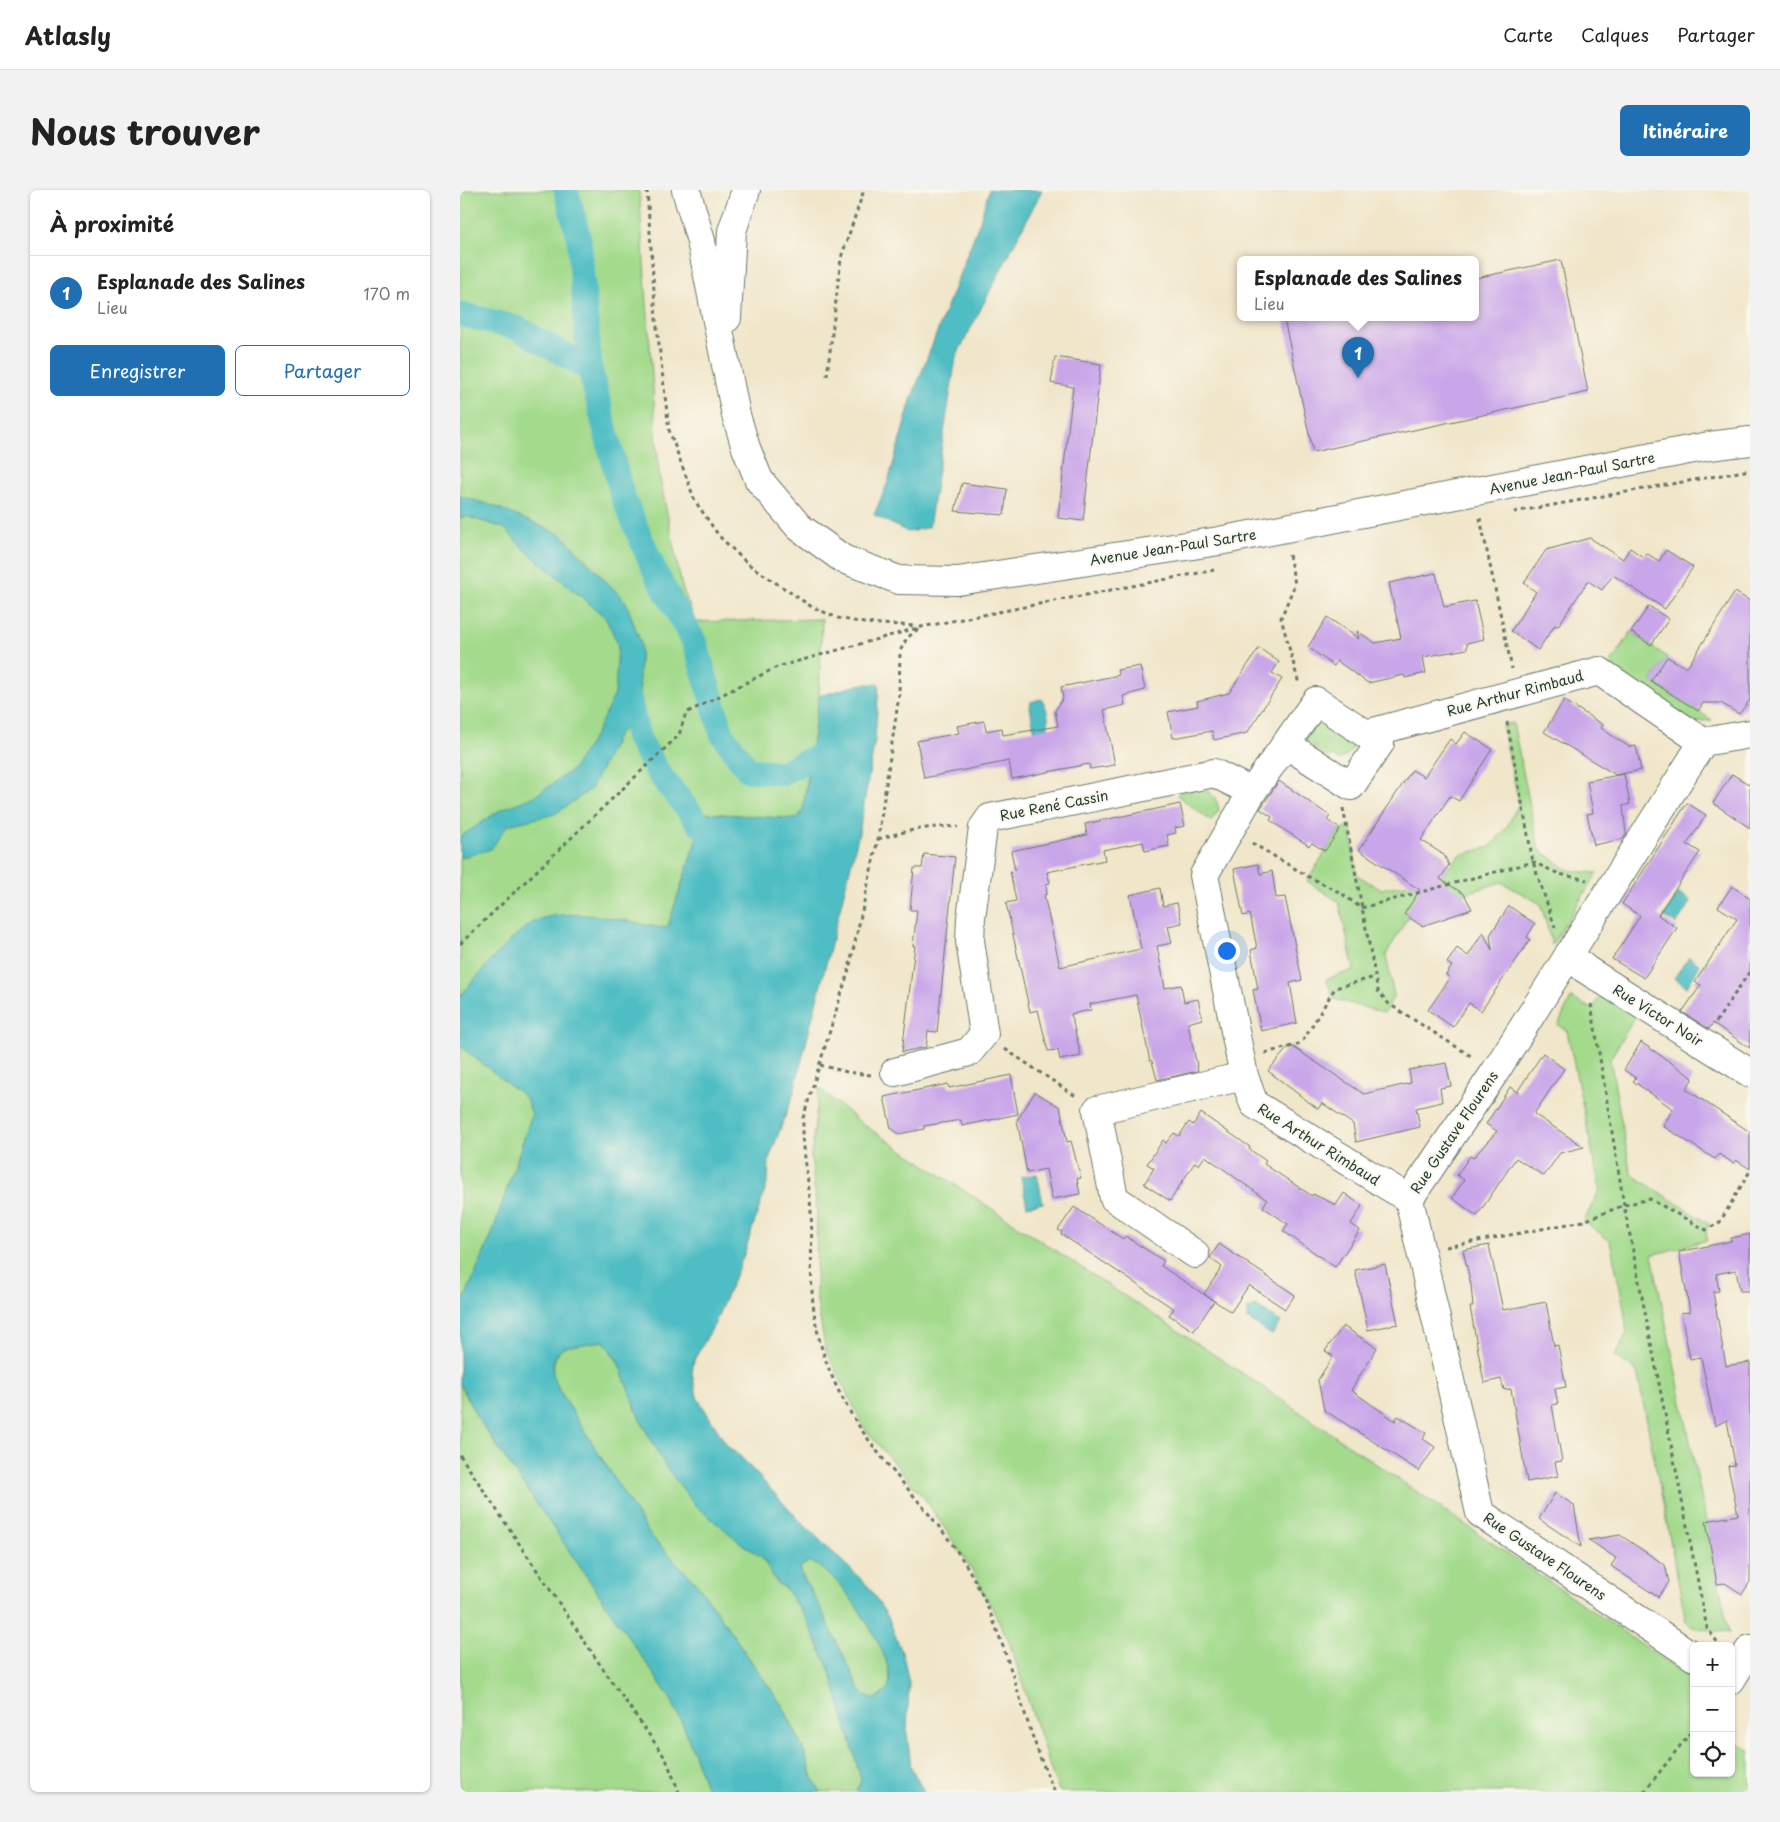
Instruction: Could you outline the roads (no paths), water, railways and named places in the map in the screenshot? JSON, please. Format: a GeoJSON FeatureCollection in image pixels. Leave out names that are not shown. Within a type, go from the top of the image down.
{"type":"FeatureCollection","features":[{"type":"Feature","properties":{"kind":"street","name":"Avenue Jean-Paul Sartre"},"geometry":{"type":"LineString","coordinates":[[686,190],[701,241],[725,352],[736,415],[746,448],[760,480],[799,527],[843,559],[898,580],[958,581],[1218,541],[1710,446],[1750,441]]}},
{"type":"Feature","properties":{"kind":"street","name":"Avenue Jean-Paul Sartre"},"geometry":{"type":"LineString","coordinates":[[725,352],[732,231],[746,190]]}},
{"type":"Feature","properties":{"kind":"street","name":"Rue Arthur Rimbaud"},"geometry":{"type":"LineString","coordinates":[[1409,1200],[1254,1104],[1242,1068],[1204,875],[1252,792],[1316,700],[1366,734],[1599,670],[1703,742]]}},
{"type":"Feature","properties":{"kind":"street"},"geometry":{"type":"LineString","coordinates":[[1287,744],[1351,786],[1380,743],[1366,734]]}},
{"type":"Feature","properties":{"kind":"street"},"geometry":{"type":"LineString","coordinates":[[1703,742],[1750,734]]}},
{"type":"Feature","properties":{"kind":"street","name":"Rue Gustave Flourens"},"geometry":{"type":"LineString","coordinates":[[1690,1654],[1480,1513],[1409,1200],[1495,1072],[1577,961],[1615,884],[1703,742]]}},
{"type":"Feature","properties":{"kind":"street","name":"Rue René Cassin"},"geometry":{"type":"LineString","coordinates":[[895,1072],[969,1052],[984,1034],[970,940],[971,918],[983,828],[990,818],[1214,773],[1252,792]]}},
{"type":"Feature","properties":{"kind":"street","name":"Rue Victor Noir"},"geometry":{"type":"LineString","coordinates":[[1577,961],[1750,1073]]}},
{"type":"Feature","properties":{"kind":"street"},"geometry":{"type":"LineString","coordinates":[[1195,1254],[1114,1198],[1097,1110],[1242,1068]]}},
{"type":"Feature","properties":{"kind":"street"},"geometry":{"type":"LineString","coordinates":[[1735,1674],[1750,1649]]}},
{"type":"Feature","properties":{"kind":"street"},"geometry":{"type":"LineString","coordinates":[[1735,1684],[1750,1694]]}},
{"type":"Feature","properties":{"kind":"water"},"geometry":{"type":"Polygon","coordinates":[[[989,190],[1042,190],[956,357],[929,527],[908,532],[874,515],[888,482],[912,397],[980,221],[989,190]]]}},
{"type":"Feature","properties":{"kind":"water"},"geometry":{"type":"Polygon","coordinates":[[[460,496],[494,506],[562,535],[626,602],[641,644],[639,677],[644,737],[628,725],[619,733],[591,789],[555,814],[508,825],[491,849],[460,858],[460,837],[500,810],[535,796],[572,770],[594,737],[615,694],[618,644],[605,617],[524,549],[504,528],[468,517],[460,518],[460,496]]]}},
{"type":"Feature","properties":{"kind":"water"},"geometry":{"type":"Polygon","coordinates":[[[862,684],[879,684],[875,739],[859,833],[793,1095],[769,1159],[768,1181],[743,1257],[714,1325],[694,1360],[692,1373],[697,1397],[728,1447],[741,1457],[799,1520],[868,1586],[888,1617],[903,1655],[909,1683],[907,1733],[911,1767],[924,1792],[856,1792],[861,1780],[853,1749],[830,1671],[807,1620],[785,1588],[777,1583],[762,1557],[742,1544],[696,1506],[668,1470],[640,1420],[618,1362],[604,1341],[565,1347],[555,1357],[552,1368],[561,1393],[649,1534],[699,1586],[783,1707],[805,1754],[812,1777],[821,1792],[708,1792],[686,1732],[671,1699],[477,1417],[460,1384],[460,1309],[491,1237],[532,1114],[526,1098],[460,1046],[460,997],[506,945],[536,921],[549,917],[580,915],[598,916],[661,928],[668,926],[705,813],[797,819],[803,810],[819,696],[862,684]],[[810,1561],[800,1567],[802,1576],[820,1607],[860,1690],[865,1695],[875,1699],[887,1690],[890,1680],[888,1666],[882,1650],[864,1617],[844,1590],[831,1576],[810,1561]]]}},
{"type":"Feature","properties":{"kind":"water"},"geometry":{"type":"Polygon","coordinates":[[[1041,699],[1046,710],[1048,722],[1047,730],[1039,732],[1034,729],[1030,707],[1031,702],[1041,699]]]}},
{"type":"Feature","properties":{"kind":"water"},"geometry":{"type":"Polygon","coordinates":[[[1679,893],[1691,901],[1676,924],[1664,916],[1679,893]]]}},
{"type":"Feature","properties":{"kind":"water"},"geometry":{"type":"Polygon","coordinates":[[[1689,957],[1700,965],[1687,987],[1674,978],[1689,957]]]}},
{"type":"Feature","properties":{"kind":"water"},"geometry":{"type":"Polygon","coordinates":[[[1037,1174],[1043,1203],[1027,1206],[1021,1177],[1037,1174]]]}},
{"type":"Feature","properties":{"kind":"water"},"geometry":{"type":"Polygon","coordinates":[[[1256,1306],[1281,1322],[1272,1335],[1247,1319],[1248,1309],[1256,1306]]]}},
{"type":"Feature","properties":{"kind":"waterway"},"geometry":{"type":"LineString","coordinates":[[460,314],[517,328],[590,369],[579,239],[566,190]]}},
{"type":"Feature","properties":{"kind":"waterway"},"geometry":{"type":"LineString","coordinates":[[590,369],[622,495],[656,574],[695,643],[722,734],[748,770],[781,773],[820,755],[836,753]]}},
{"type":"Feature","properties":{"kind":"waterway"},"geometry":{"type":"LineString","coordinates":[[629,698],[638,738],[660,775],[701,826],[733,837]]}},
{"type":"Feature","properties":{"kind":"place","name":"Esplanade des Salines"},"geometry":{"type":"Point","coordinates":[1358,378]}}]}
